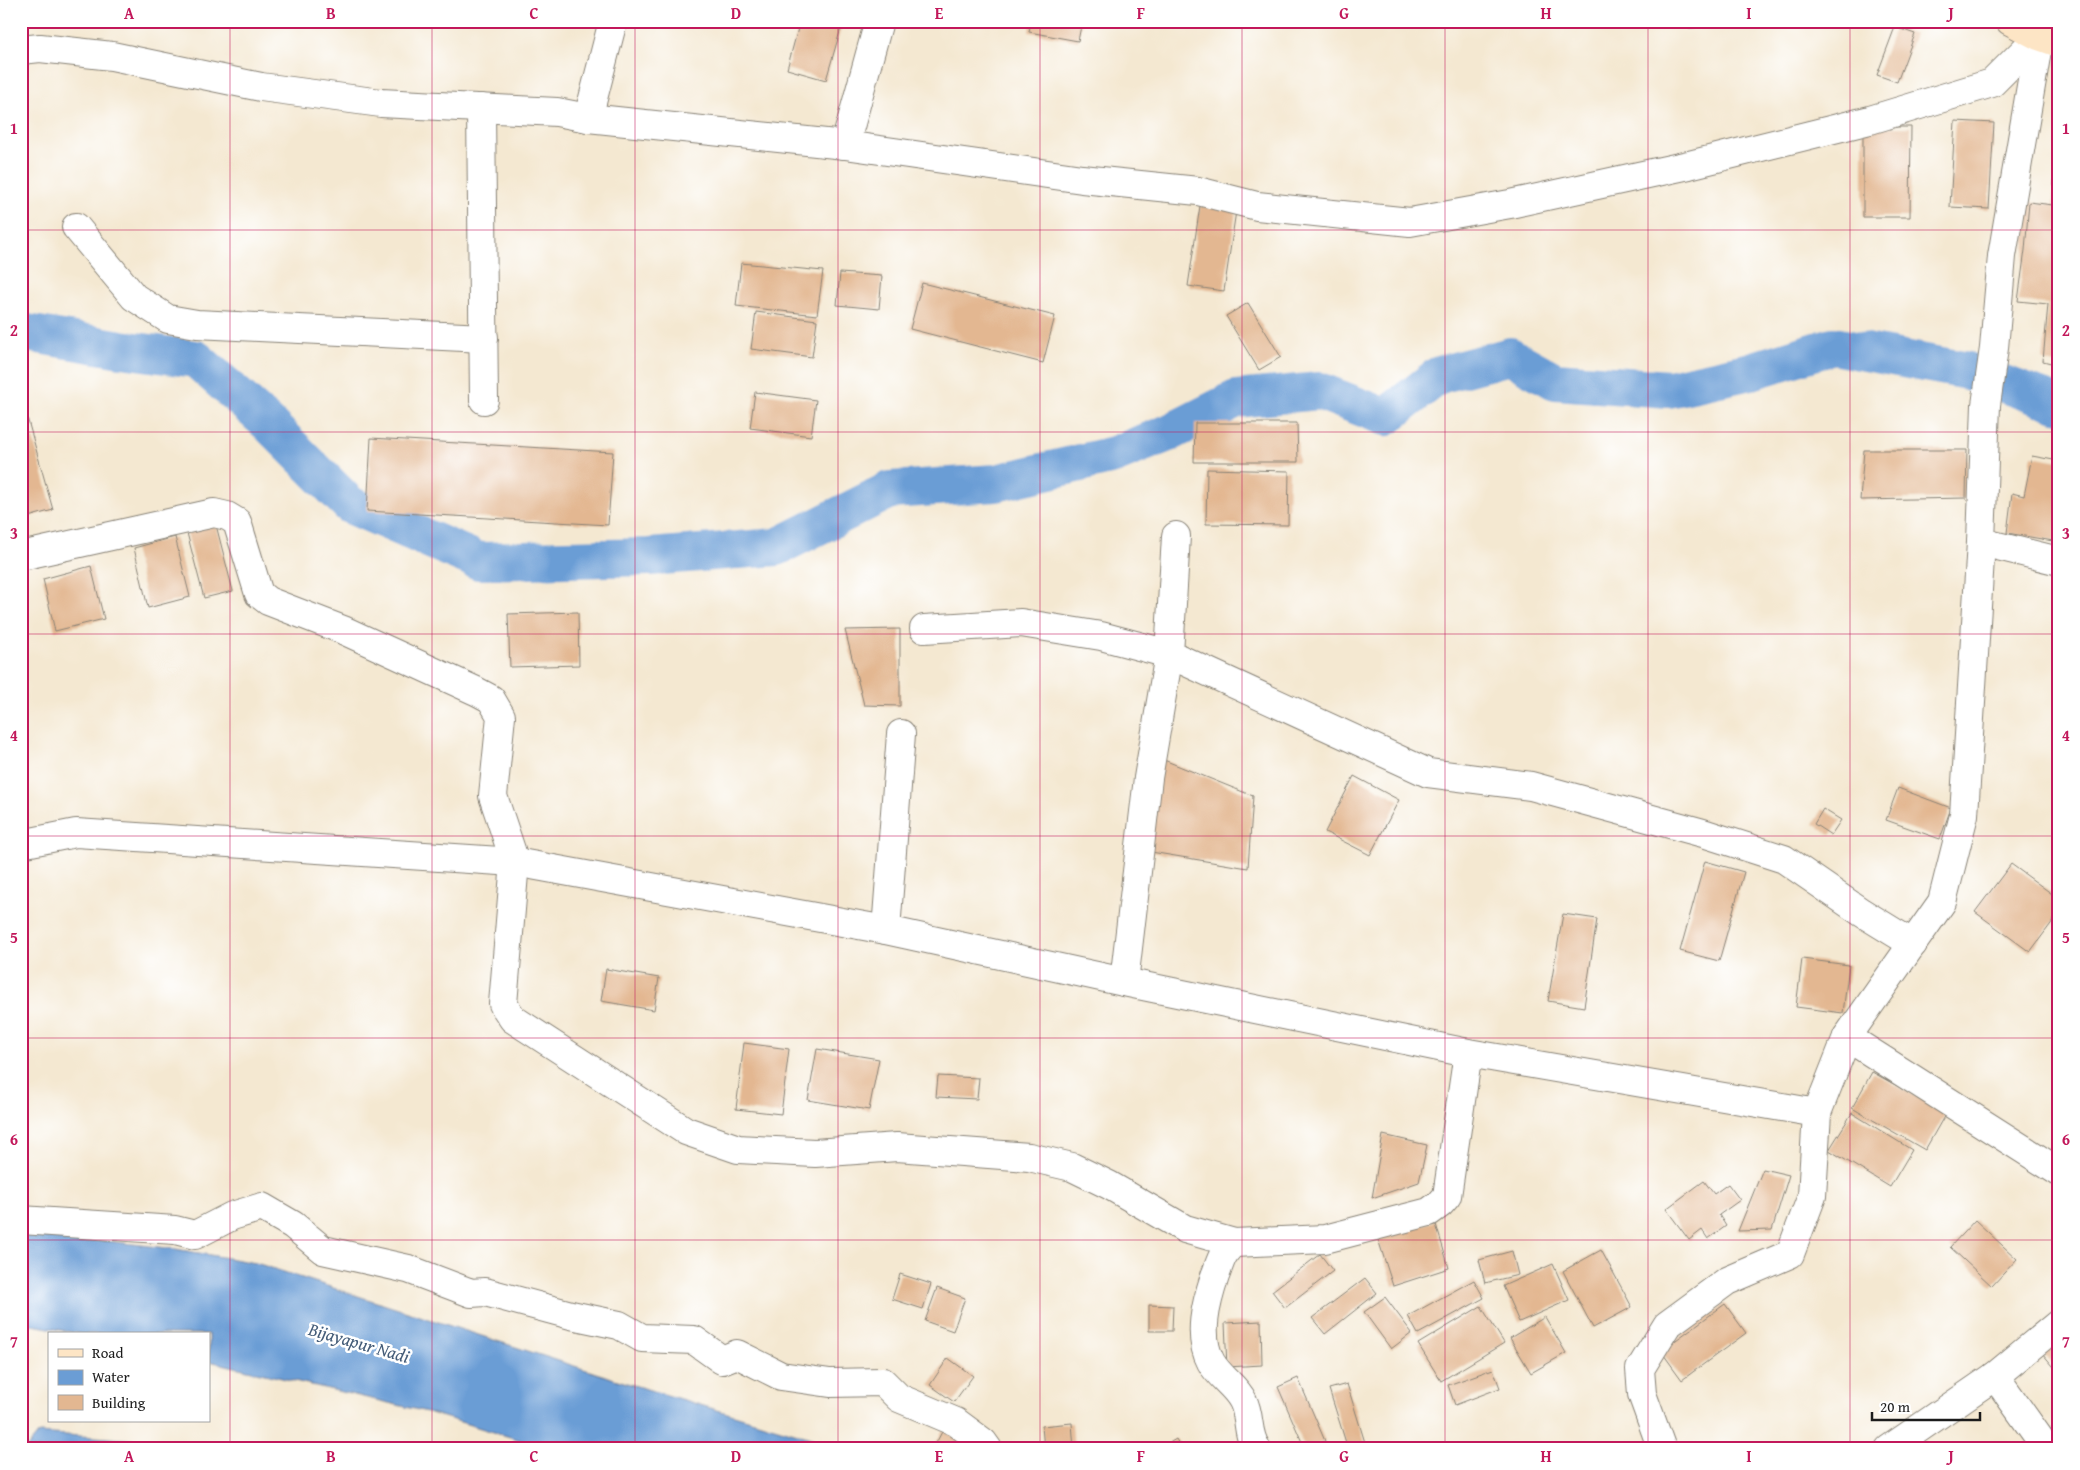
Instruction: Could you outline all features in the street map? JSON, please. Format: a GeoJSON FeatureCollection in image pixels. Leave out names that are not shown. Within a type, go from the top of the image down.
{"type":"FeatureCollection","features":[{"type":"Feature","properties":{"kind":"main road"},"geometry":{"type":"LineString","coordinates":[[2010,21],[2048,34]]}},
{"type":"Feature","properties":{"kind":"street"},"geometry":{"type":"LineString","coordinates":[[588,118],[613,21]]}},
{"type":"Feature","properties":{"kind":"street"},"geometry":{"type":"LineString","coordinates":[[845,145],[879,21]]}},
{"type":"Feature","properties":{"kind":"street"},"geometry":{"type":"LineString","coordinates":[[21,50],[40,48],[112,56],[261,87],[372,102],[557,112],[588,118],[845,145],[1082,178],[1198,191],[1257,206],[1410,222],[1510,204],[1679,167],[1870,120],[1992,83],[2048,34]]}},
{"type":"Feature","properties":{"kind":"street"},"geometry":{"type":"LineString","coordinates":[[1662,1449],[1642,1394],[1640,1369],[1667,1325],[1727,1282],[1790,1254],[1812,1196],[1817,1113],[1847,1037],[1942,902],[1964,815],[1981,542],[1986,405],[1994,348],[2002,256],[2048,34]]}},
{"type":"Feature","properties":{"kind":"street"},"geometry":{"type":"LineString","coordinates":[[481,108],[484,400]]}},
{"type":"Feature","properties":{"kind":"street"},"geometry":{"type":"LineString","coordinates":[[76,227],[134,297],[168,318],[197,324],[484,338]]}},
{"type":"Feature","properties":{"kind":"street"},"geometry":{"type":"LineString","coordinates":[[21,556],[214,513],[227,516],[237,522],[259,594],[268,601],[343,630],[491,699],[501,716],[493,796],[515,862],[503,1004],[513,1019],[686,1131],[738,1150],[815,1153],[897,1147],[1029,1158],[1072,1166],[1185,1229],[1234,1242],[1325,1239],[1429,1212],[1447,1196],[1468,1053]]}},
{"type":"Feature","properties":{"kind":"street"},"geometry":{"type":"LineString","coordinates":[[1124,982],[1148,778],[1169,654],[1176,536]]}},
{"type":"Feature","properties":{"kind":"street"},"geometry":{"type":"LineString","coordinates":[[1981,542],[2059,561]]}},
{"type":"Feature","properties":{"kind":"street"},"geometry":{"type":"LineString","coordinates":[[924,630],[1021,623],[1101,636],[1169,654],[1428,773],[1530,786],[1703,833],[1784,859],[1861,912],[1913,944]]}},
{"type":"Feature","properties":{"kind":"street"},"geometry":{"type":"LineString","coordinates":[[886,930],[901,734]]}},
{"type":"Feature","properties":{"kind":"street"},"geometry":{"type":"LineString","coordinates":[[21,844],[76,833],[515,862],[886,930],[1124,982],[1468,1053],[1817,1113]]}},
{"type":"Feature","properties":{"kind":"street"},"geometry":{"type":"LineString","coordinates":[[1847,1037],[2056,1165]]}},
{"type":"Feature","properties":{"kind":"street"},"geometry":{"type":"LineString","coordinates":[[21,1220],[175,1230],[195,1235],[232,1216],[262,1207],[293,1224],[323,1250],[408,1269],[471,1293],[485,1292],[571,1315],[619,1325],[642,1338],[694,1340],[722,1360],[737,1354],[782,1376],[830,1383],[884,1382],[899,1398],[956,1422],[983,1442],[988,1449]]}},
{"type":"Feature","properties":{"kind":"street"},"geometry":{"type":"LineString","coordinates":[[1234,1242],[1222,1256],[1206,1309],[1204,1334],[1206,1350],[1212,1364],[1244,1402],[1248,1430],[1257,1449]]}},
{"type":"Feature","properties":{"kind":"street"},"geometry":{"type":"LineString","coordinates":[[1889,1449],[1995,1376],[2059,1323]]}},
{"type":"Feature","properties":{"kind":"street"},"geometry":{"type":"LineString","coordinates":[[1995,1376],[2047,1449]]}},
{"type":"Feature","properties":{"kind":"water","name":"Bijayapur Nadi"},"geometry":{"type":"Polygon","coordinates":[[[21,1231],[176,1249],[256,1263],[630,1384],[838,1446],[841,1449],[550,1449],[427,1412],[210,1361],[210,1332],[71,1332],[21,1323],[21,1231]]]}},
{"type":"Feature","properties":{"kind":"water"},"geometry":{"type":"Polygon","coordinates":[[[39,1433],[220,1446],[219,1449],[26,1449],[39,1433]]]}},
{"type":"Feature","properties":{"kind":"building"},"geometry":{"type":"Polygon","coordinates":[[[800,21],[843,21],[826,80],[787,69],[800,21]]]}},
{"type":"Feature","properties":{"kind":"building"},"geometry":{"type":"Polygon","coordinates":[[[1031,21],[1082,21],[1078,41],[1029,32],[1031,21]]]}},
{"type":"Feature","properties":{"kind":"building"},"geometry":{"type":"Polygon","coordinates":[[[1689,21],[1720,21],[1720,26],[1689,28],[1689,21]]]}},
{"type":"Feature","properties":{"kind":"building"},"geometry":{"type":"Polygon","coordinates":[[[1895,27],[1915,34],[1897,82],[1877,75],[1895,27]]]}},
{"type":"Feature","properties":{"kind":"building"},"geometry":{"type":"Polygon","coordinates":[[[1955,121],[1994,123],[1989,209],[1950,207],[1955,121]]]}},
{"type":"Feature","properties":{"kind":"building"},"geometry":{"type":"Polygon","coordinates":[[[2057,123],[2059,123],[2059,365],[2043,361],[2048,304],[2018,301],[2029,202],[2053,205],[2057,123]]]}},
{"type":"Feature","properties":{"kind":"building"},"geometry":{"type":"Polygon","coordinates":[[[1863,127],[1911,127],[1910,217],[1863,217],[1863,127]]]}},
{"type":"Feature","properties":{"kind":"building"},"geometry":{"type":"Polygon","coordinates":[[[1200,206],[1236,211],[1224,291],[1188,286],[1200,206]]]}},
{"type":"Feature","properties":{"kind":"building"},"geometry":{"type":"Polygon","coordinates":[[[741,263],[823,271],[817,315],[736,306],[741,263]]]}},
{"type":"Feature","properties":{"kind":"building"},"geometry":{"type":"Polygon","coordinates":[[[840,273],[882,276],[879,309],[837,305],[840,273]]]}},
{"type":"Feature","properties":{"kind":"building"},"geometry":{"type":"Polygon","coordinates":[[[922,283],[1055,316],[1043,363],[910,329],[922,283]]]}},
{"type":"Feature","properties":{"kind":"building"},"geometry":{"type":"Polygon","coordinates":[[[1248,303],[1281,357],[1259,370],[1226,316],[1248,303]]]}},
{"type":"Feature","properties":{"kind":"building"},"geometry":{"type":"Polygon","coordinates":[[[756,312],[817,320],[812,357],[751,349],[756,312]]]}},
{"type":"Feature","properties":{"kind":"building"},"geometry":{"type":"Polygon","coordinates":[[[755,392],[816,400],[811,436],[750,428],[755,392]]]}},
{"type":"Feature","properties":{"kind":"building"},"geometry":{"type":"Polygon","coordinates":[[[25,410],[53,510],[21,519],[21,411],[25,410]]]}},
{"type":"Feature","properties":{"kind":"building"},"geometry":{"type":"Polygon","coordinates":[[[1195,423],[1297,423],[1298,462],[1194,462],[1195,423]]]}},
{"type":"Feature","properties":{"kind":"building"},"geometry":{"type":"Polygon","coordinates":[[[371,438],[613,452],[608,525],[367,511],[371,438]]]}},
{"type":"Feature","properties":{"kind":"building"},"geometry":{"type":"Polygon","coordinates":[[[1864,450],[1967,450],[1966,498],[1860,500],[1864,450]]]}},
{"type":"Feature","properties":{"kind":"building"},"geometry":{"type":"Polygon","coordinates":[[[2032,456],[2059,461],[2059,542],[2007,533],[2012,493],[2024,496],[2032,456]]]}},
{"type":"Feature","properties":{"kind":"building"},"geometry":{"type":"Polygon","coordinates":[[[1207,469],[1289,471],[1288,525],[1206,524],[1207,469]]]}},
{"type":"Feature","properties":{"kind":"building"},"geometry":{"type":"Polygon","coordinates":[[[216,525],[233,591],[204,598],[187,533],[216,525]]]}},
{"type":"Feature","properties":{"kind":"building"},"geometry":{"type":"Polygon","coordinates":[[[175,537],[190,597],[148,608],[134,548],[175,537]]]}},
{"type":"Feature","properties":{"kind":"building"},"geometry":{"type":"Polygon","coordinates":[[[91,566],[104,619],[55,631],[43,579],[91,566]]]}},
{"type":"Feature","properties":{"kind":"building"},"geometry":{"type":"Polygon","coordinates":[[[578,612],[579,665],[510,667],[508,614],[578,612]]]}},
{"type":"Feature","properties":{"kind":"building"},"geometry":{"type":"Polygon","coordinates":[[[900,629],[900,706],[864,705],[845,630],[900,629]]]}},
{"type":"Feature","properties":{"kind":"building"},"geometry":{"type":"Polygon","coordinates":[[[1159,758],[1253,796],[1248,868],[1151,852],[1159,758]]]}},
{"type":"Feature","properties":{"kind":"building"},"geometry":{"type":"Polygon","coordinates":[[[1354,776],[1399,800],[1370,855],[1325,832],[1354,776]]]}},
{"type":"Feature","properties":{"kind":"building"},"geometry":{"type":"Polygon","coordinates":[[[1898,788],[1951,808],[1940,839],[1886,820],[1898,788]]]}},
{"type":"Feature","properties":{"kind":"building"},"geometry":{"type":"Polygon","coordinates":[[[1823,809],[1841,820],[1831,835],[1814,824],[1823,809]]]}},
{"type":"Feature","properties":{"kind":"building"},"geometry":{"type":"Polygon","coordinates":[[[1705,861],[1744,872],[1719,961],[1680,951],[1705,861]]]}},
{"type":"Feature","properties":{"kind":"building"},"geometry":{"type":"Polygon","coordinates":[[[2011,864],[2059,899],[2059,913],[2030,952],[1975,912],[2011,864]]]}},
{"type":"Feature","properties":{"kind":"building"},"geometry":{"type":"Polygon","coordinates":[[[1563,914],[1597,919],[1584,1007],[1548,1001],[1563,914]]]}},
{"type":"Feature","properties":{"kind":"building"},"geometry":{"type":"Polygon","coordinates":[[[1802,959],[1849,965],[1843,1013],[1796,1007],[1802,959]]]}},
{"type":"Feature","properties":{"kind":"building"},"geometry":{"type":"Polygon","coordinates":[[[606,969],[659,978],[654,1010],[601,1001],[606,969]]]}},
{"type":"Feature","properties":{"kind":"building"},"geometry":{"type":"Polygon","coordinates":[[[744,1043],[789,1049],[781,1114],[736,1109],[744,1043]]]}},
{"type":"Feature","properties":{"kind":"building"},"geometry":{"type":"Polygon","coordinates":[[[817,1049],[879,1059],[869,1110],[808,1100],[817,1049]]]}},
{"type":"Feature","properties":{"kind":"building"},"geometry":{"type":"Polygon","coordinates":[[[1872,1072],[1946,1113],[1925,1150],[1852,1108],[1872,1072]]]}},
{"type":"Feature","properties":{"kind":"building"},"geometry":{"type":"Polygon","coordinates":[[[938,1076],[979,1078],[977,1099],[936,1097],[938,1076]]]}},
{"type":"Feature","properties":{"kind":"building"},"geometry":{"type":"Polygon","coordinates":[[[1852,1113],[1912,1150],[1890,1187],[1829,1150],[1852,1113]]]}},
{"type":"Feature","properties":{"kind":"building"},"geometry":{"type":"Polygon","coordinates":[[[1383,1135],[1427,1145],[1419,1182],[1372,1198],[1383,1135]]]}},
{"type":"Feature","properties":{"kind":"building"},"geometry":{"type":"Polygon","coordinates":[[[1763,1169],[1789,1175],[1772,1230],[1738,1231],[1763,1169]]]}},
{"type":"Feature","properties":{"kind":"building"},"geometry":{"type":"Polygon","coordinates":[[[1704,1181],[1714,1194],[1728,1184],[1740,1200],[1719,1215],[1726,1226],[1708,1239],[1702,1230],[1689,1240],[1666,1209],[1704,1181]]]}},
{"type":"Feature","properties":{"kind":"building"},"geometry":{"type":"Polygon","coordinates":[[[1975,1220],[2017,1259],[1992,1286],[1950,1247],[1975,1220]]]}},
{"type":"Feature","properties":{"kind":"building"},"geometry":{"type":"Polygon","coordinates":[[[1435,1221],[1449,1268],[1393,1286],[1378,1239],[1435,1221]]]}},
{"type":"Feature","properties":{"kind":"building"},"geometry":{"type":"Polygon","coordinates":[[[1601,1250],[1632,1307],[1593,1328],[1563,1271],[1601,1250]]]}},
{"type":"Feature","properties":{"kind":"building"},"geometry":{"type":"Polygon","coordinates":[[[1512,1251],[1518,1275],[1485,1283],[1479,1260],[1512,1251]]]}},
{"type":"Feature","properties":{"kind":"building"},"geometry":{"type":"Polygon","coordinates":[[[1320,1254],[1333,1271],[1285,1308],[1272,1291],[1320,1254]]]}},
{"type":"Feature","properties":{"kind":"building"},"geometry":{"type":"Polygon","coordinates":[[[1553,1264],[1569,1300],[1519,1322],[1503,1286],[1553,1264]]]}},
{"type":"Feature","properties":{"kind":"building"},"geometry":{"type":"Polygon","coordinates":[[[900,1274],[931,1284],[923,1309],[892,1299],[900,1274]]]}},
{"type":"Feature","properties":{"kind":"building"},"geometry":{"type":"Polygon","coordinates":[[[1365,1278],[1377,1293],[1325,1334],[1312,1318],[1365,1278]]]}},
{"type":"Feature","properties":{"kind":"building"},"geometry":{"type":"Polygon","coordinates":[[[1474,1280],[1484,1298],[1418,1334],[1408,1316],[1474,1280]]]}},
{"type":"Feature","properties":{"kind":"building"},"geometry":{"type":"Polygon","coordinates":[[[937,1288],[965,1298],[953,1331],[925,1321],[937,1288]]]}},
{"type":"Feature","properties":{"kind":"building"},"geometry":{"type":"Polygon","coordinates":[[[1385,1297],[1412,1333],[1391,1349],[1364,1312],[1385,1297]]]}},
{"type":"Feature","properties":{"kind":"building"},"geometry":{"type":"Polygon","coordinates":[[[1725,1304],[1746,1333],[1682,1380],[1661,1351],[1725,1304]]]}},
{"type":"Feature","properties":{"kind":"building"},"geometry":{"type":"Polygon","coordinates":[[[1149,1305],[1173,1306],[1172,1331],[1149,1331],[1149,1305]]]}},
{"type":"Feature","properties":{"kind":"building"},"geometry":{"type":"Polygon","coordinates":[[[1481,1306],[1504,1343],[1441,1381],[1418,1344],[1481,1306]]]}},
{"type":"Feature","properties":{"kind":"building"},"geometry":{"type":"Polygon","coordinates":[[[1545,1317],[1566,1353],[1531,1373],[1510,1338],[1545,1317]]]}},
{"type":"Feature","properties":{"kind":"building"},"geometry":{"type":"Polygon","coordinates":[[[1261,1321],[1262,1365],[1227,1367],[1225,1323],[1261,1321]]]}},
{"type":"Feature","properties":{"kind":"building"},"geometry":{"type":"Polygon","coordinates":[[[2059,1340],[2059,1373],[2042,1353],[2059,1340]]]}},
{"type":"Feature","properties":{"kind":"building"},"geometry":{"type":"Polygon","coordinates":[[[948,1358],[973,1376],[954,1402],[930,1385],[948,1358]]]}},
{"type":"Feature","properties":{"kind":"building"},"geometry":{"type":"Polygon","coordinates":[[[1493,1369],[1500,1388],[1455,1405],[1448,1385],[1493,1369]]]}},
{"type":"Feature","properties":{"kind":"building"},"geometry":{"type":"Polygon","coordinates":[[[1298,1378],[1325,1441],[1308,1449],[1305,1449],[1278,1387],[1298,1378]]]}},
{"type":"Feature","properties":{"kind":"building"},"geometry":{"type":"Polygon","coordinates":[[[1347,1384],[1367,1449],[1348,1449],[1329,1389],[1347,1384]]]}},
{"type":"Feature","properties":{"kind":"building"},"geometry":{"type":"Polygon","coordinates":[[[1072,1423],[1074,1449],[1044,1449],[1042,1426],[1072,1423]]]}},
{"type":"Feature","properties":{"kind":"building"},"geometry":{"type":"Polygon","coordinates":[[[944,1428],[971,1449],[942,1449],[935,1445],[944,1428]]]}},
{"type":"Feature","properties":{"kind":"building"},"geometry":{"type":"Polygon","coordinates":[[[1176,1439],[1182,1449],[1159,1449],[1176,1439]]]}},
{"type":"Feature","properties":{"kind":"waterway"},"geometry":{"type":"LineString","coordinates":[[21,332],[121,349],[196,359],[268,423],[350,505],[479,561],[649,557],[777,547],[890,490],[996,483],[1114,455],[1171,432],[1236,399],[1319,391],[1386,417],[1439,375],[1510,356],[1555,381],[1669,389],[1751,371],[1833,346],[1968,371],[2059,404]]}}]}
